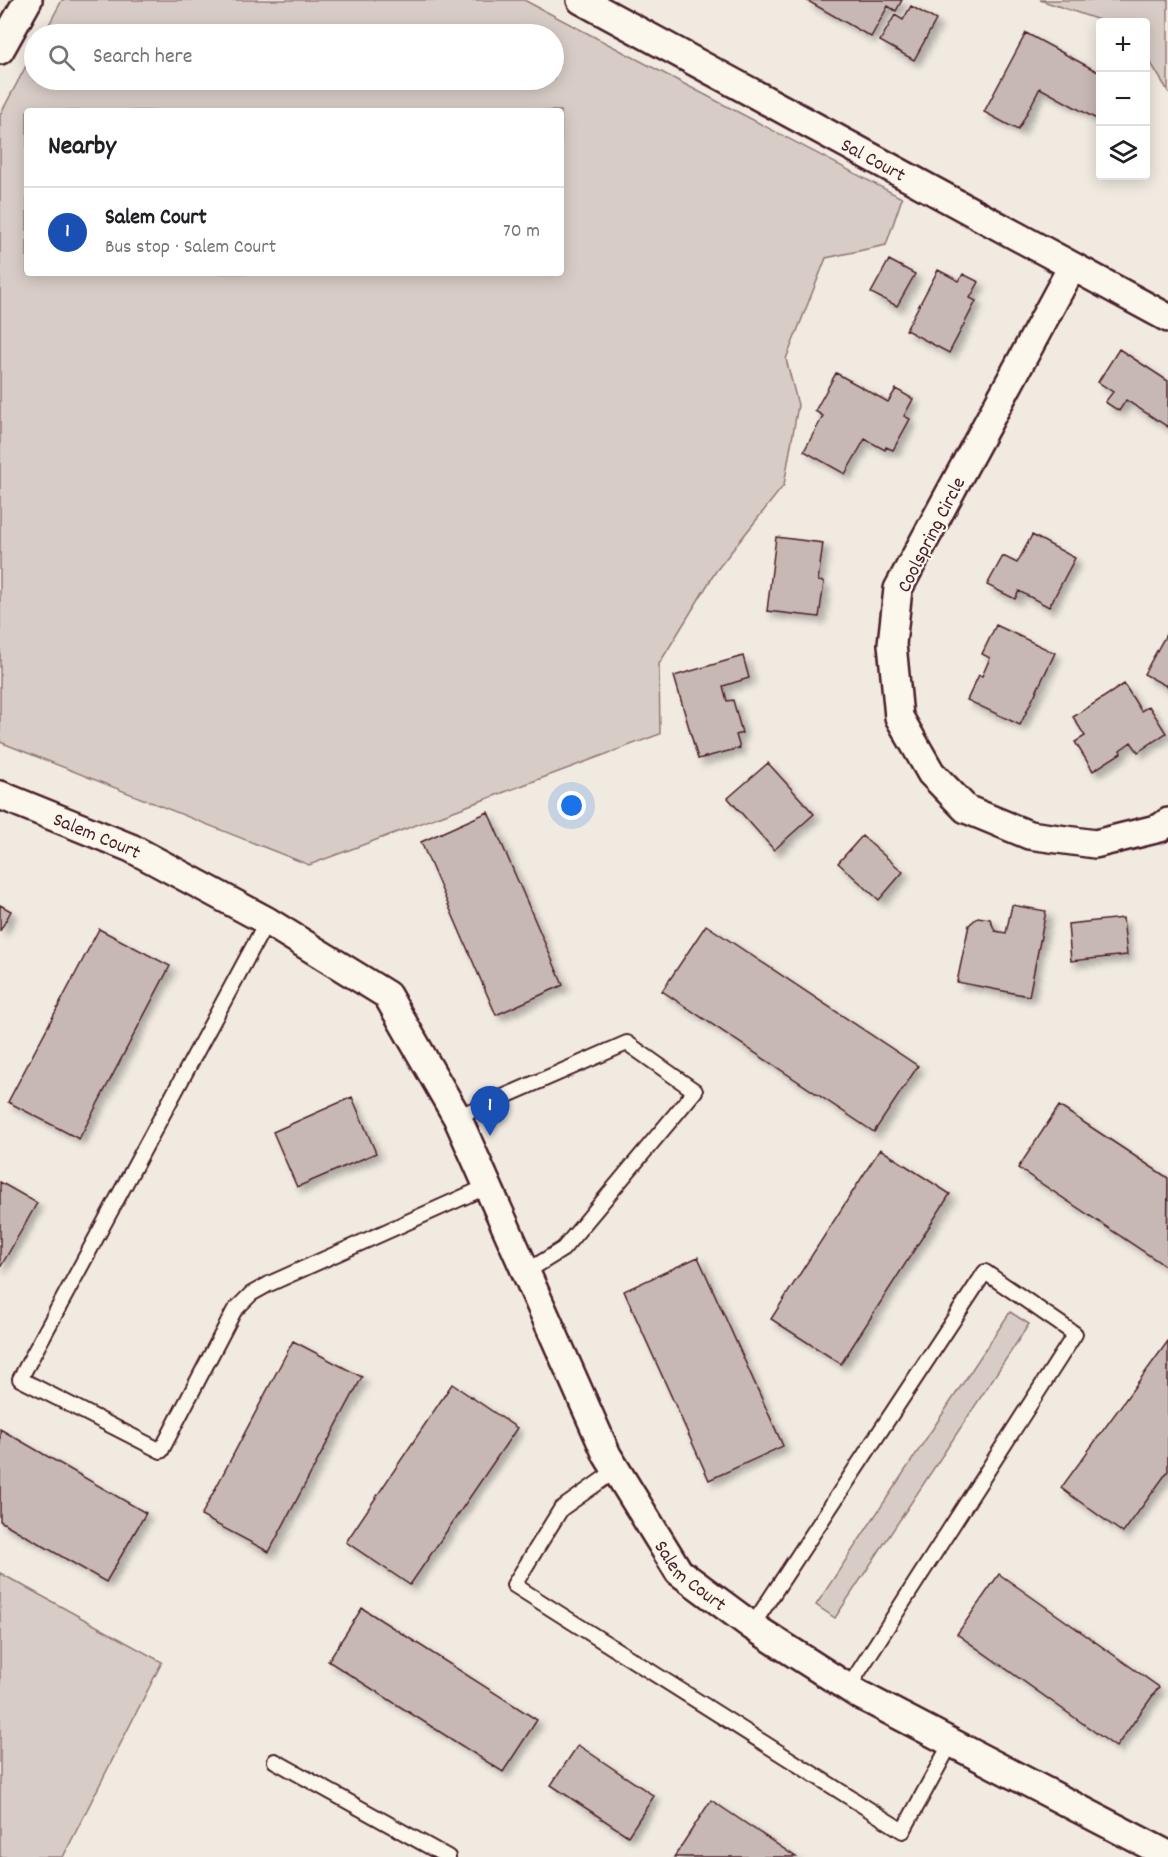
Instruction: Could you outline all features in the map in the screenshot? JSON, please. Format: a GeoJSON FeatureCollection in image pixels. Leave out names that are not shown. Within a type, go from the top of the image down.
{"type":"FeatureCollection","features":[{"type":"Feature","properties":{"kind":"street"},"geometry":{"type":"LineString","coordinates":[[0,50],[28,0]]}},
{"type":"Feature","properties":{"kind":"street","name":"Sal Court"},"geometry":{"type":"LineString","coordinates":[[580,0],[1168,318]]}},
{"type":"Feature","properties":{"kind":"street","name":"Coolspring Circle"},"geometry":{"type":"LineString","coordinates":[[1072,267],[898,590],[892,644],[899,717],[931,774],[966,809],[1029,835],[1095,844],[1160,828],[1168,822]]}},
{"type":"Feature","properties":{"kind":"street","name":"Salem Court"},"geometry":{"type":"LineString","coordinates":[[0,795],[131,848],[267,921],[387,995],[457,1117],[607,1455],[679,1572],[752,1626],[848,1688],[1168,1855]]}},
{"type":"Feature","properties":{"kind":"lane"},"geometry":{"type":"LineString","coordinates":[[267,921],[20,1379],[161,1451],[234,1311],[251,1294],[488,1186]]}},
{"type":"Feature","properties":{"kind":"lane"},"geometry":{"type":"LineString","coordinates":[[457,1117],[627,1043],[695,1091],[562,1249],[526,1272]]}},
{"type":"Feature","properties":{"kind":"lane"},"geometry":{"type":"LineString","coordinates":[[752,1626],[985,1272],[1075,1334],[848,1688]]}},
{"type":"Feature","properties":{"kind":"lane"},"geometry":{"type":"LineString","coordinates":[[616,1470],[561,1509],[514,1585],[903,1831],[951,1743]]}},
{"type":"Feature","properties":{"kind":"lane"},"geometry":{"type":"LineString","coordinates":[[275,1761],[448,1857]]}},
{"type":"Feature","properties":{"kind":"shaded area"},"geometry":{"type":"Polygon","coordinates":[[[62,0],[524,0],[902,198],[886,245],[826,258],[786,359],[798,405],[784,485],[716,571],[659,664],[660,734],[309,865],[0,742],[0,115],[24,70],[24,90],[564,90],[564,24],[49,24],[62,0]]]}},
{"type":"Feature","properties":{"kind":"shaded area"},"geometry":{"type":"Polygon","coordinates":[[[1040,0],[1168,0],[1168,91],[1150,62],[1150,18],[1096,19],[1040,0]]]}},
{"type":"Feature","properties":{"kind":"shaded area"},"geometry":{"type":"Polygon","coordinates":[[[1010,1312],[1029,1324],[835,1618],[816,1605],[1010,1312]]]}},
{"type":"Feature","properties":{"kind":"shaded area"},"geometry":{"type":"Polygon","coordinates":[[[0,1573],[162,1662],[63,1857],[0,1857],[0,1573]]]}},
{"type":"Feature","properties":{"kind":"building"},"geometry":{"type":"Polygon","coordinates":[[[806,0],[902,0],[896,11],[888,6],[871,37],[806,0]]]}},
{"type":"Feature","properties":{"kind":"building"},"geometry":{"type":"Polygon","coordinates":[[[911,6],[936,20],[914,60],[880,41],[895,15],[903,20],[911,6]]]}},
{"type":"Feature","properties":{"kind":"building"},"geometry":{"type":"Polygon","coordinates":[[[1026,33],[1096,71],[1096,119],[1040,88],[1018,130],[984,112],[1026,33]]]}},
{"type":"Feature","properties":{"kind":"building"},"geometry":{"type":"Polygon","coordinates":[[[889,260],[915,274],[897,306],[871,293],[889,260]]]}},
{"type":"Feature","properties":{"kind":"building"},"geometry":{"type":"Polygon","coordinates":[[[938,270],[959,281],[963,274],[979,282],[970,298],[976,301],[949,353],[906,330],[938,270]]]}},
{"type":"Feature","properties":{"kind":"building"},"geometry":{"type":"Polygon","coordinates":[[[1119,349],[1168,381],[1168,427],[1126,400],[1119,411],[1105,402],[1113,392],[1098,382],[1119,349]]]}},
{"type":"Feature","properties":{"kind":"building"},"geometry":{"type":"Polygon","coordinates":[[[836,373],[888,402],[896,389],[913,399],[904,416],[910,419],[893,450],[886,447],[885,450],[865,439],[845,474],[804,451],[823,416],[815,411],[836,373]]]}},
{"type":"Feature","properties":{"kind":"building"},"geometry":{"type":"Polygon","coordinates":[[[1032,535],[1075,558],[1049,607],[1019,591],[1015,599],[987,585],[1003,556],[1017,563],[1032,535]]]}},
{"type":"Feature","properties":{"kind":"building"},"geometry":{"type":"Polygon","coordinates":[[[776,537],[823,543],[818,581],[824,582],[819,617],[767,611],[776,537]]]}},
{"type":"Feature","properties":{"kind":"building"},"geometry":{"type":"Polygon","coordinates":[[[996,625],[1055,653],[1020,725],[967,700],[990,658],[982,654],[996,625]]]}},
{"type":"Feature","properties":{"kind":"building"},"geometry":{"type":"Polygon","coordinates":[[[1168,631],[1168,687],[1144,674],[1168,631]]]}},
{"type":"Feature","properties":{"kind":"building"},"geometry":{"type":"Polygon","coordinates":[[[743,656],[749,678],[723,686],[727,701],[733,700],[742,733],[736,735],[740,748],[698,759],[674,676],[743,656]]]}},
{"type":"Feature","properties":{"kind":"building"},"geometry":{"type":"Polygon","coordinates":[[[1124,684],[1141,711],[1149,706],[1166,733],[1138,752],[1131,742],[1120,750],[1121,753],[1093,771],[1075,742],[1085,736],[1073,717],[1124,684]]]}},
{"type":"Feature","properties":{"kind":"building"},"geometry":{"type":"Polygon","coordinates":[[[768,763],[814,814],[774,850],[728,798],[768,763]]]}},
{"type":"Feature","properties":{"kind":"building"},"geometry":{"type":"Polygon","coordinates":[[[488,812],[563,985],[496,1015],[421,842],[488,812]]]}},
{"type":"Feature","properties":{"kind":"building"},"geometry":{"type":"Polygon","coordinates":[[[862,836],[903,872],[879,900],[838,863],[862,836]]]}},
{"type":"Feature","properties":{"kind":"building"},"geometry":{"type":"Polygon","coordinates":[[[0,905],[11,911],[0,931],[0,905]]]}},
{"type":"Feature","properties":{"kind":"building"},"geometry":{"type":"Polygon","coordinates":[[[1012,905],[1046,911],[1029,996],[957,982],[969,925],[978,917],[990,919],[995,931],[1006,933],[1012,905]]]}},
{"type":"Feature","properties":{"kind":"building"},"geometry":{"type":"Polygon","coordinates":[[[1123,918],[1127,955],[1071,961],[1068,924],[1123,918]]]}},
{"type":"Feature","properties":{"kind":"building"},"geometry":{"type":"Polygon","coordinates":[[[706,925],[918,1066],[874,1132],[662,991],[706,925]]]}},
{"type":"Feature","properties":{"kind":"building"},"geometry":{"type":"Polygon","coordinates":[[[99,929],[170,966],[79,1139],[8,1102],[99,929]]]}},
{"type":"Feature","properties":{"kind":"building"},"geometry":{"type":"Polygon","coordinates":[[[352,1097],[376,1153],[297,1187],[273,1132],[352,1097]]]}},
{"type":"Feature","properties":{"kind":"building"},"geometry":{"type":"Polygon","coordinates":[[[1059,1106],[1168,1178],[1167,1267],[1018,1168],[1059,1106]]]}},
{"type":"Feature","properties":{"kind":"building"},"geometry":{"type":"Polygon","coordinates":[[[880,1149],[950,1194],[841,1364],[771,1319],[880,1149]]]}},
{"type":"Feature","properties":{"kind":"building"},"geometry":{"type":"Polygon","coordinates":[[[0,1182],[37,1203],[0,1268],[0,1182]]]}},
{"type":"Feature","properties":{"kind":"building"},"geometry":{"type":"Polygon","coordinates":[[[698,1257],[783,1446],[709,1480],[624,1291],[698,1257]]]}},
{"type":"Feature","properties":{"kind":"building"},"geometry":{"type":"Polygon","coordinates":[[[293,1341],[362,1377],[269,1552],[201,1516],[293,1341]]]}},
{"type":"Feature","properties":{"kind":"building"},"geometry":{"type":"Polygon","coordinates":[[[1168,1341],[1168,1471],[1123,1533],[1061,1488],[1168,1341]]]}},
{"type":"Feature","properties":{"kind":"building"},"geometry":{"type":"Polygon","coordinates":[[[452,1384],[517,1428],[410,1585],[346,1542],[452,1384]]]}},
{"type":"Feature","properties":{"kind":"building"},"geometry":{"type":"Polygon","coordinates":[[[0,1429],[146,1513],[106,1582],[0,1521],[0,1429]]]}},
{"type":"Feature","properties":{"kind":"building"},"geometry":{"type":"Polygon","coordinates":[[[999,1574],[1159,1687],[1116,1747],[957,1634],[999,1574]]]}},
{"type":"Feature","properties":{"kind":"building"},"geometry":{"type":"Polygon","coordinates":[[[362,1608],[537,1720],[503,1772],[328,1661],[362,1608]]]}},
{"type":"Feature","properties":{"kind":"building"},"geometry":{"type":"Polygon","coordinates":[[[578,1745],[654,1796],[628,1836],[551,1785],[578,1745]]]}},
{"type":"Feature","properties":{"kind":"building"},"geometry":{"type":"Polygon","coordinates":[[[711,1800],[796,1857],[674,1857],[711,1800]]]}},
{"type":"Feature","properties":{"kind":"place","name":"Salem Court"},"geometry":{"type":"Point","coordinates":[490,1136]}}]}
